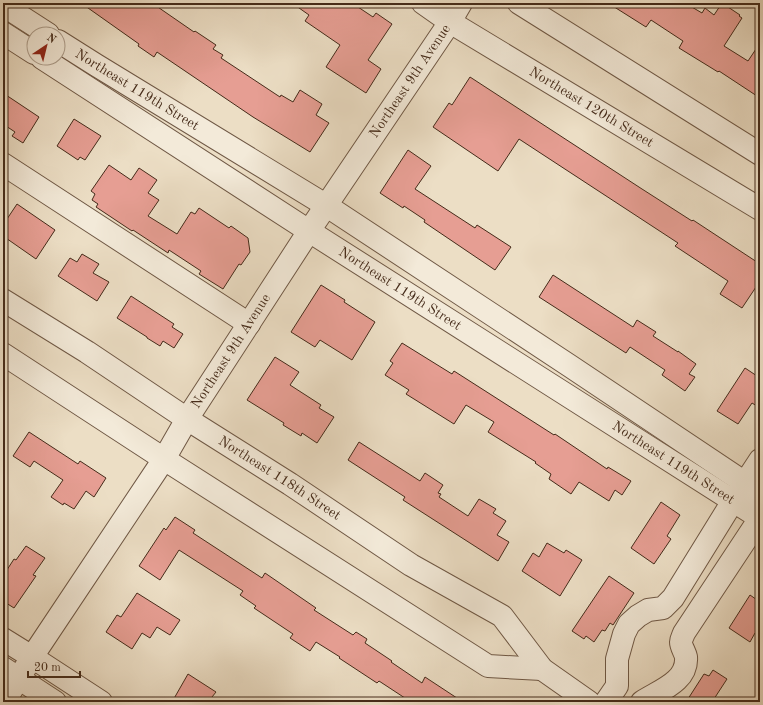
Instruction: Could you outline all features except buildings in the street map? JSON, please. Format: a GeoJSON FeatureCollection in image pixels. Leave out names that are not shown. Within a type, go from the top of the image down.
{"type":"FeatureCollection","features":[{"type":"Feature","properties":{"kind":"street","name":"Northeast 120th Street"},"geometry":{"type":"LineString","coordinates":[[423,3],[450,22],[760,209]]}},
{"type":"Feature","properties":{"kind":"street","name":"Northeast 9th Avenue"},"geometry":{"type":"LineString","coordinates":[[4,702],[11,673],[32,657],[164,459],[186,419],[309,231],[450,22],[461,3]]}},
{"type":"Feature","properties":{"kind":"street"},"geometry":{"type":"LineString","coordinates":[[518,3],[760,154]]}},
{"type":"Feature","properties":{"kind":"street"},"geometry":{"type":"LineString","coordinates":[[3,5],[36,26]]}},
{"type":"Feature","properties":{"kind":"street"},"geometry":{"type":"LineString","coordinates":[[3,33],[26,48]]}},
{"type":"Feature","properties":{"kind":"street","name":"Northeast 119th Street"},"geometry":{"type":"LineString","coordinates":[[66,45],[326,206],[752,487]]}},
{"type":"Feature","properties":{"kind":"street","name":"Northeast 119th Street"},"geometry":{"type":"LineString","coordinates":[[54,66],[309,231],[760,518]]}},
{"type":"Feature","properties":{"kind":"street"},"geometry":{"type":"LineString","coordinates":[[3,164],[249,324]]}},
{"type":"Feature","properties":{"kind":"street","name":"Northeast 118th Street"},"geometry":{"type":"LineString","coordinates":[[3,300],[87,352],[186,419],[290,484],[411,565],[502,616],[542,669],[589,702]]}},
{"type":"Feature","properties":{"kind":"street"},"geometry":{"type":"LineString","coordinates":[[3,354],[164,459],[488,666],[542,669]]}},
{"type":"Feature","properties":{"kind":"street"},"geometry":{"type":"LineString","coordinates":[[606,702],[617,686],[617,659],[624,634],[629,624],[648,610],[663,608],[673,598],[733,501],[752,487],[760,460]]}},
{"type":"Feature","properties":{"kind":"street"},"geometry":{"type":"LineString","coordinates":[[642,702],[667,688],[675,682],[682,673],[685,666],[686,657],[681,642],[684,633],[760,518]]}},
{"type":"Feature","properties":{"kind":"street"},"geometry":{"type":"LineString","coordinates":[[3,639],[100,702]]}},
{"type":"Feature","properties":{"kind":"street"},"geometry":{"type":"LineString","coordinates":[[11,673],[55,702]]}}]}
